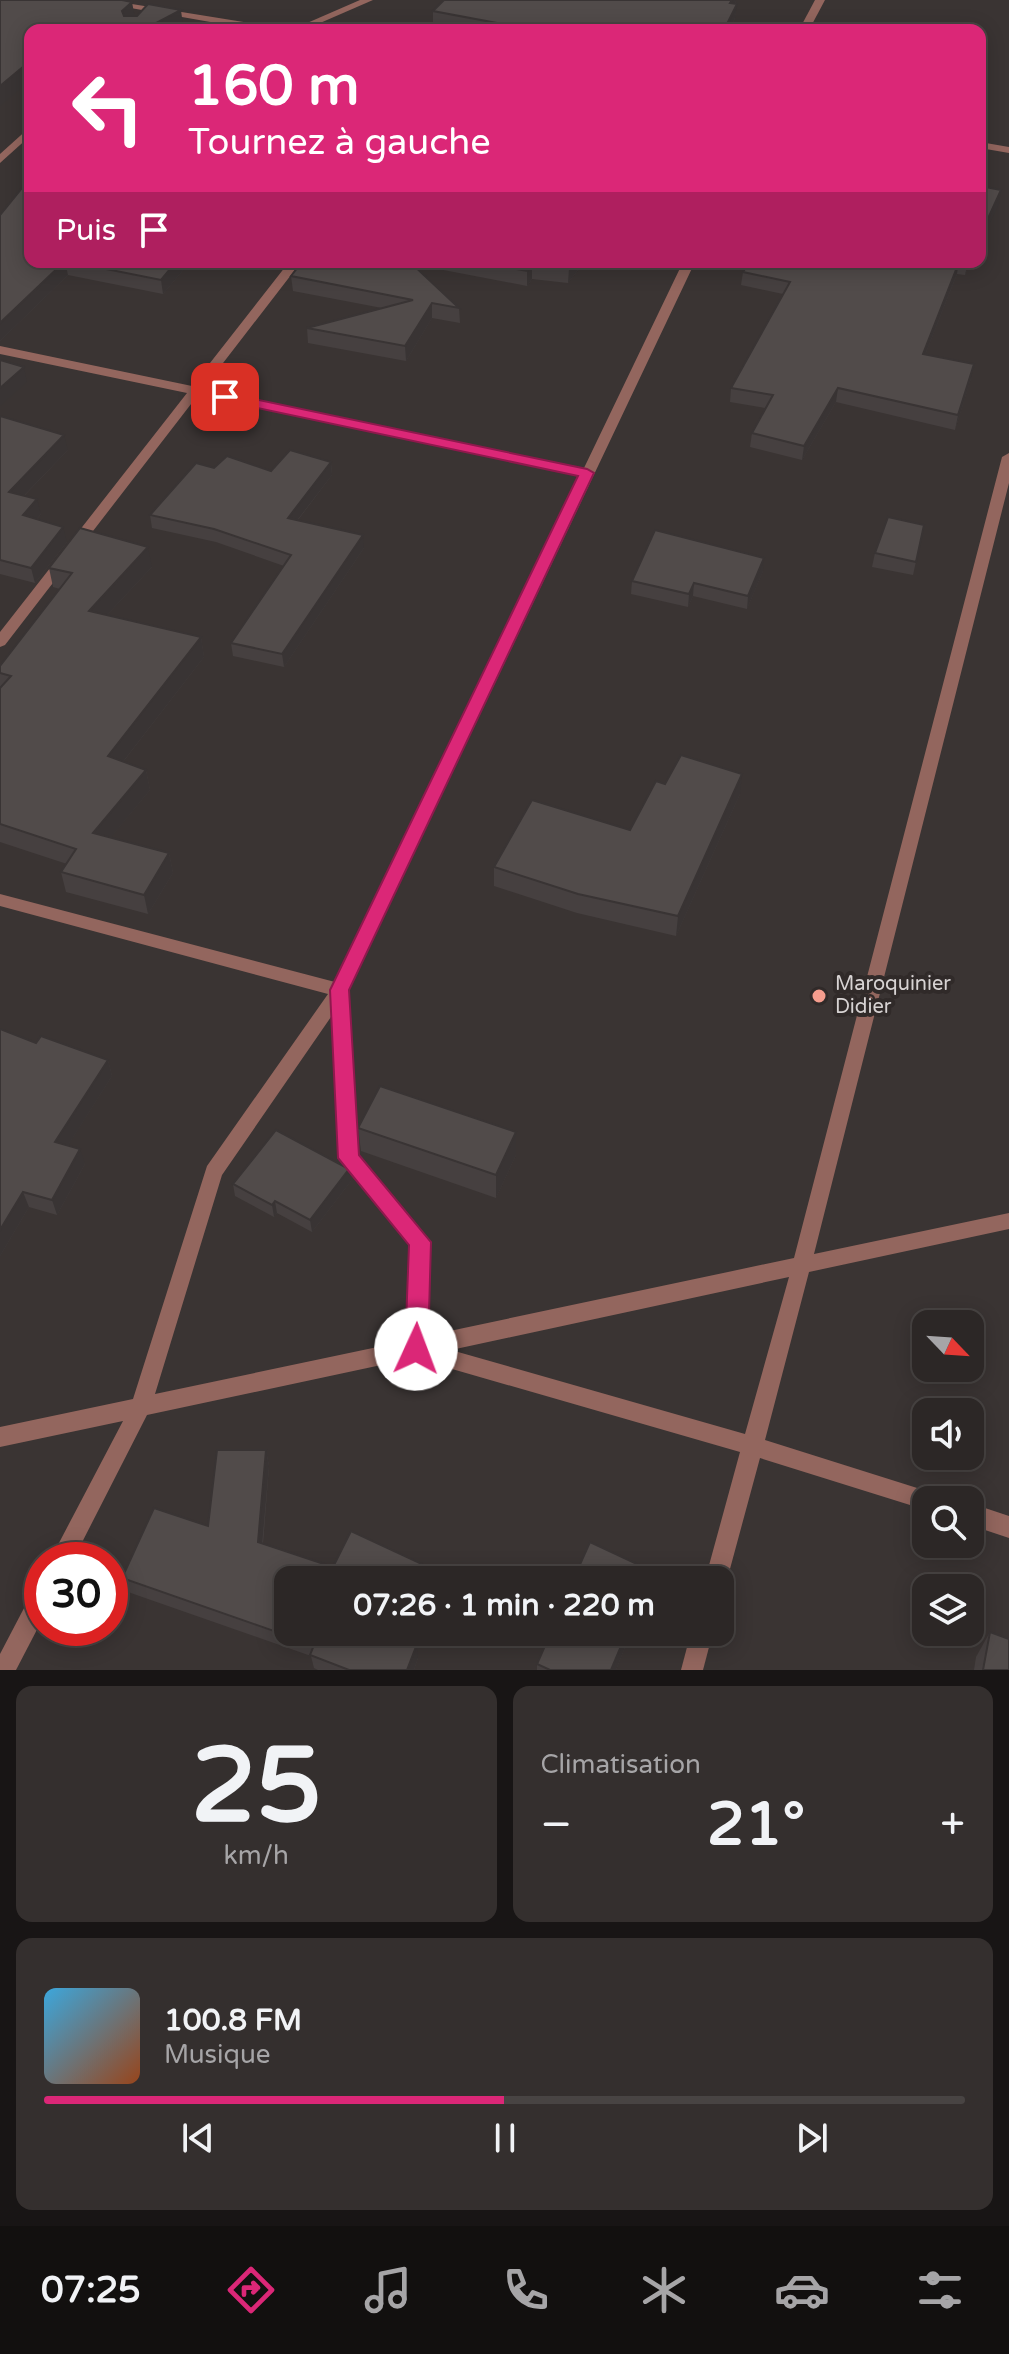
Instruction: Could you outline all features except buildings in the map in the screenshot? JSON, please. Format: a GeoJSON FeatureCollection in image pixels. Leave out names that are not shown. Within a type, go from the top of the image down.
{"type":"FeatureCollection","features":[{"type":"Feature","properties":{"kind":"street"},"geometry":{"type":"LineString","coordinates":[[90,0],[237,24]]}},
{"type":"Feature","properties":{"kind":"street"},"geometry":{"type":"LineString","coordinates":[[310,24],[368,0]]}},
{"type":"Feature","properties":{"kind":"street"},"geometry":{"type":"LineString","coordinates":[[807,24],[820,0]]}},
{"type":"Feature","properties":{"kind":"street"},"geometry":{"type":"LineString","coordinates":[[142,20],[152,10]]}},
{"type":"Feature","properties":{"kind":"street"},"geometry":{"type":"LineString","coordinates":[[0,160],[24,136]]}},
{"type":"Feature","properties":{"kind":"street"},"geometry":{"type":"LineString","coordinates":[[986,146],[1009,150]]}},
{"type":"Feature","properties":{"kind":"street"},"geometry":{"type":"LineString","coordinates":[[0,642],[290,268]]}},
{"type":"Feature","properties":{"kind":"street"},"geometry":{"type":"LineString","coordinates":[[70,1542],[140,1408],[214,1172],[340,990],[686,268]]}},
{"type":"Feature","properties":{"kind":"street"},"geometry":{"type":"LineString","coordinates":[[0,350],[587,473]]}},
{"type":"Feature","properties":{"kind":"street"},"geometry":{"type":"LineString","coordinates":[[720,1566],[802,1264],[1009,457]]}},
{"type":"Feature","properties":{"kind":"street"},"geometry":{"type":"LineString","coordinates":[[0,900],[340,990]]}},
{"type":"Feature","properties":{"kind":"street"},"geometry":{"type":"LineString","coordinates":[[340,990],[349,1158],[420,1242],[416,1349]]}},
{"type":"Feature","properties":{"kind":"street"},"geometry":{"type":"LineString","coordinates":[[0,1437],[1009,1221]]}},
{"type":"Feature","properties":{"kind":"street"},"geometry":{"type":"LineString","coordinates":[[416,1349],[753,1446],[912,1496]]}},
{"type":"Feature","properties":{"kind":"street"},"geometry":{"type":"LineString","coordinates":[[984,1519],[1009,1527]]}},
{"type":"Feature","properties":{"kind":"street"},"geometry":{"type":"LineString","coordinates":[[4,1670],[24,1632]]}},
{"type":"Feature","properties":{"kind":"street"},"geometry":{"type":"LineString","coordinates":[[692,1670],[698,1646]]}},
{"type":"Feature","properties":{"kind":"place","name":"Maroquinier Didier"},"geometry":{"type":"Point","coordinates":[819,996]}},
{"type":"Feature","properties":{"kind":"route"},"geometry":{"type":"LineString","coordinates":[[225,397],[587,473],[340,990],[349,1158],[420,1242],[416,1349]]}}]}
